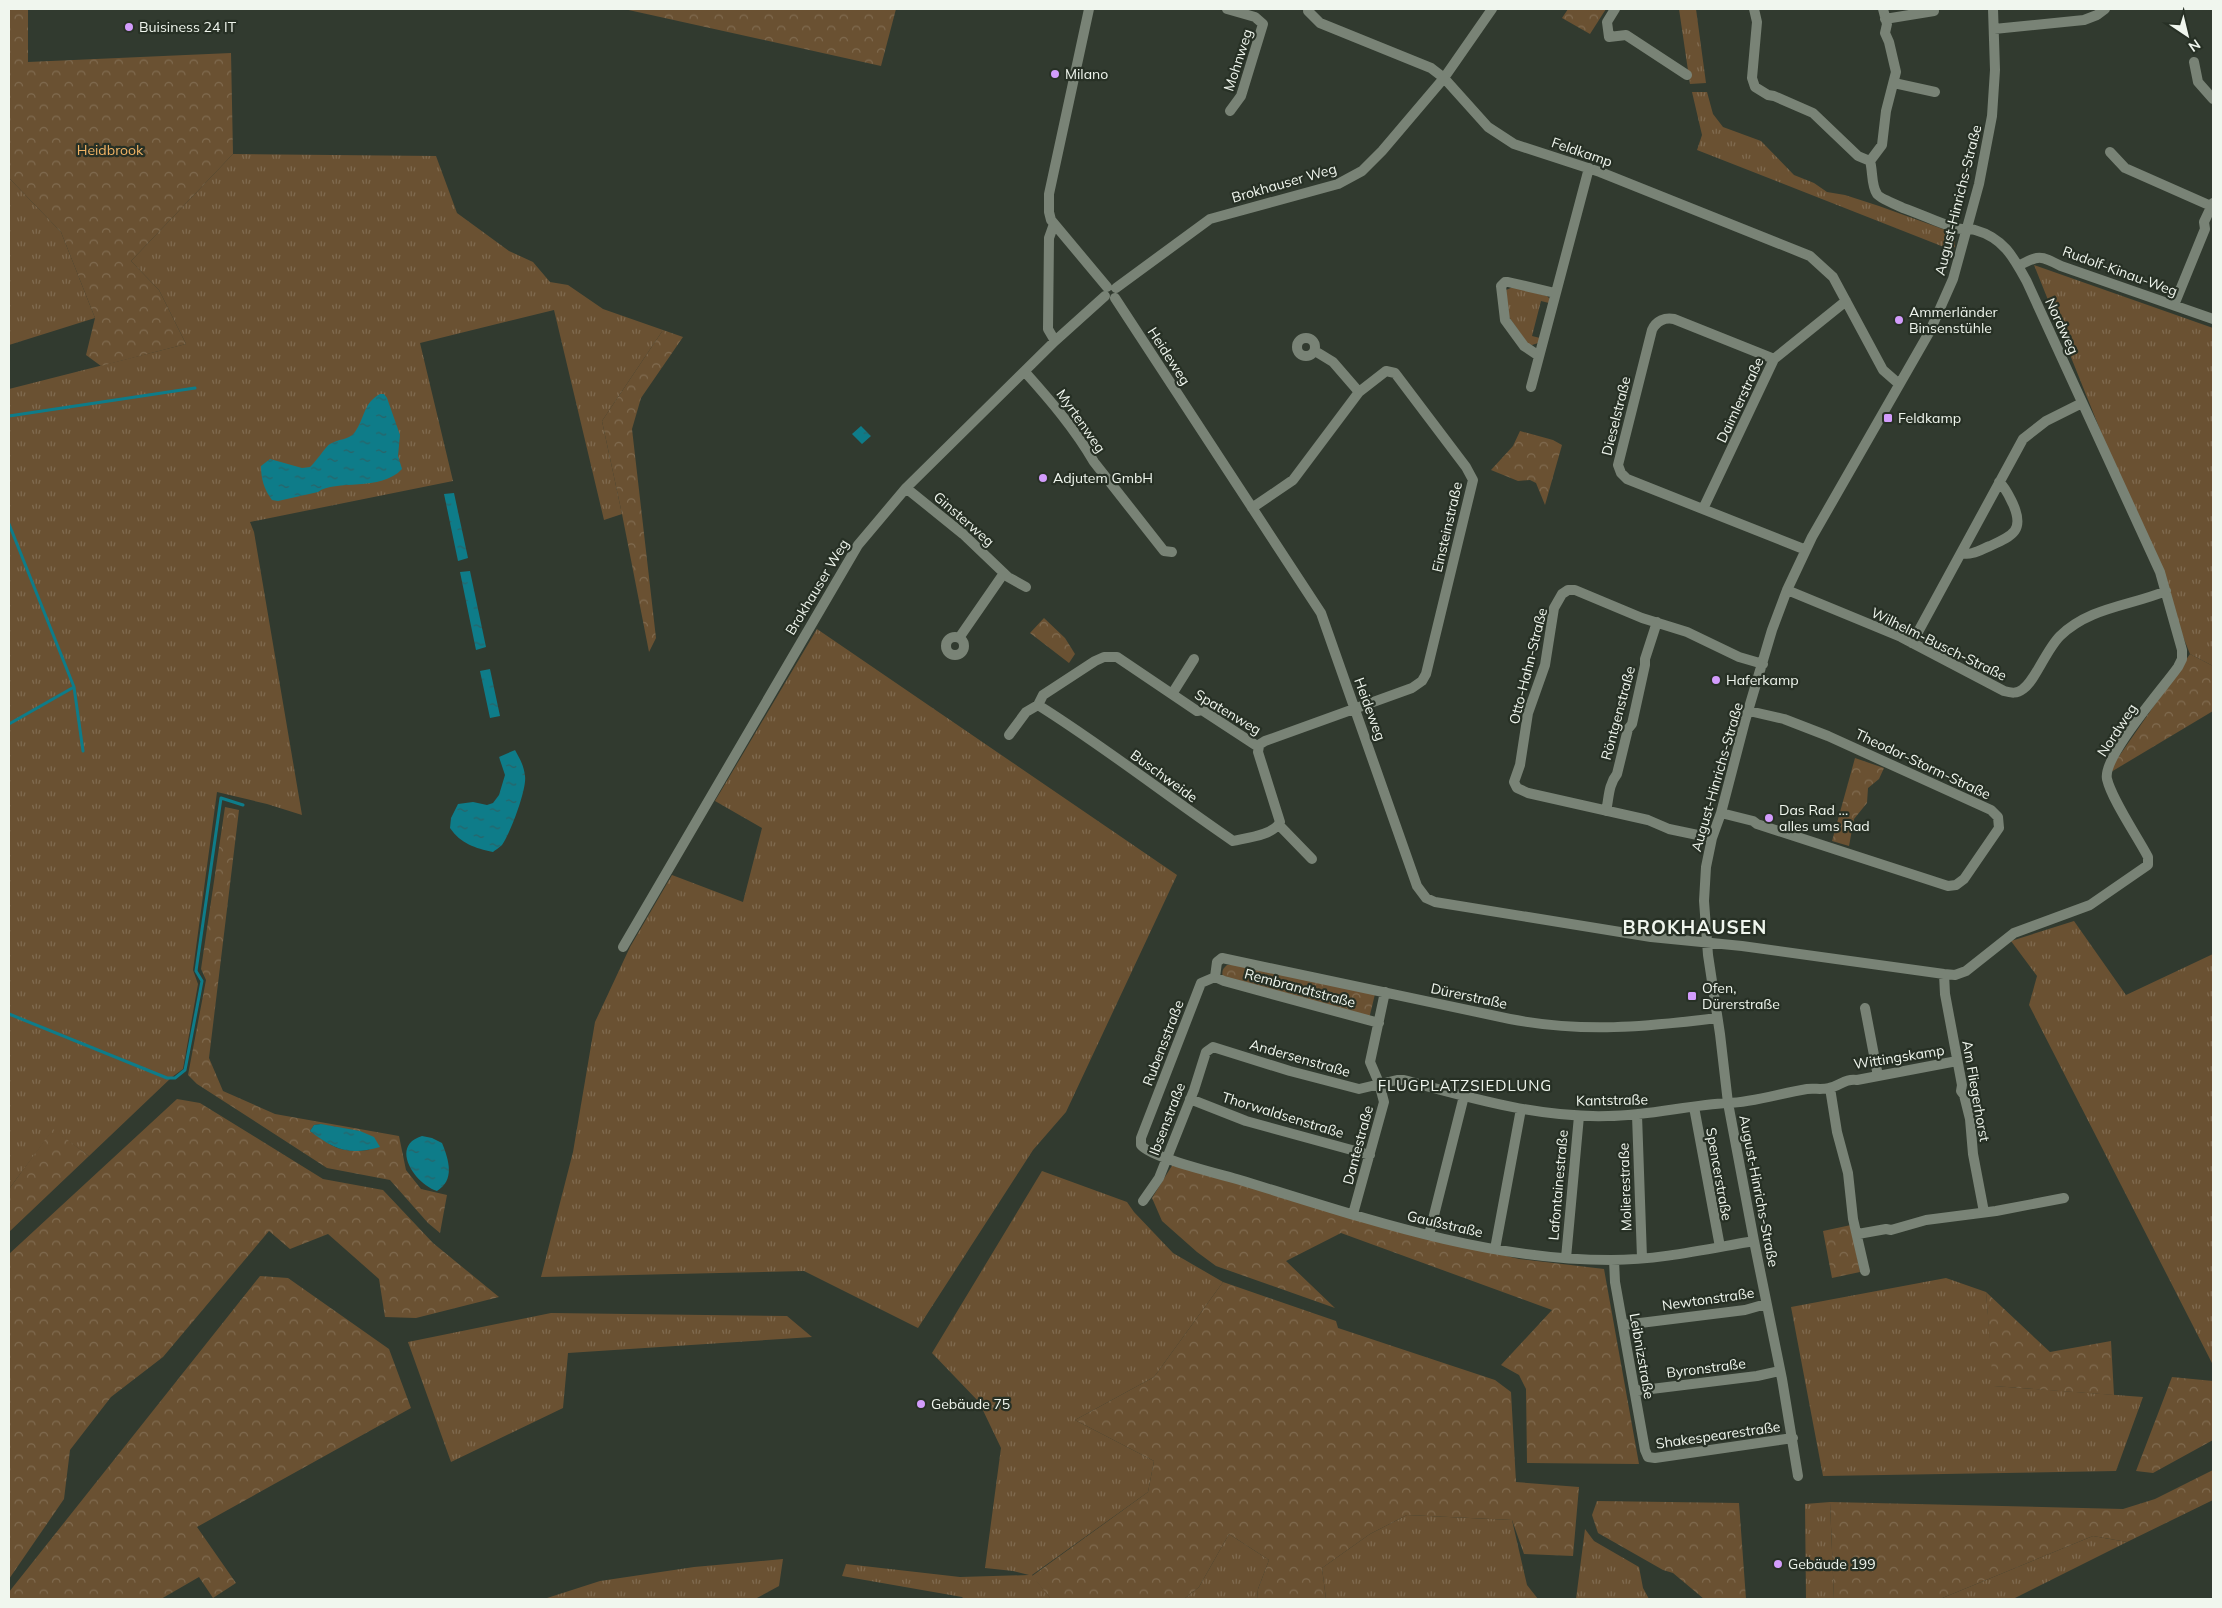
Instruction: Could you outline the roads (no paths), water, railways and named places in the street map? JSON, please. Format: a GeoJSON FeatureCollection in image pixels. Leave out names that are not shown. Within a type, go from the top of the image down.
{"type":"FeatureCollection","features":[{"type":"Feature","properties":{"kind":"street"},"geometry":{"type":"LineString","coordinates":[[1055,341],[1048,328],[1049,238],[1054,224],[1049,212],[1049,194],[1089,9]]}},
{"type":"Feature","properties":{"kind":"street","name":"Mohnweg"},"geometry":{"type":"LineString","coordinates":[[1227,9],[1255,17],[1263,24],[1241,96],[1230,111]]}},
{"type":"Feature","properties":{"kind":"street","name":"Brokhauser Weg"},"geometry":{"type":"LineString","coordinates":[[623,947],[853,553],[906,488],[1055,341],[1111,292],[1210,219],[1338,184],[1354,177],[1371,163],[1444,78],[1492,9]]}},
{"type":"Feature","properties":{"kind":"street"},"geometry":{"type":"LineString","coordinates":[[1615,9],[1606,22],[1609,37],[1626,35],[1687,74]]}},
{"type":"Feature","properties":{"kind":"street"},"geometry":{"type":"LineString","coordinates":[[1754,9],[1757,22],[1752,81],[1755,87],[1768,95],[1813,113],[1858,156],[1870,161],[1882,145],[1886,111],[1896,69],[1885,32],[1884,14],[1934,11]]}},
{"type":"Feature","properties":{"kind":"street","name":"August-Hinrichs-Straße"},"geometry":{"type":"LineString","coordinates":[[1798,1476],[1793,1438],[1728,1103],[1707,944],[1704,892],[1712,838],[1721,813],[1763,664],[1787,590],[1806,550],[1942,307],[1953,279],[1968,228],[1988,142],[1992,116],[1995,70],[1993,9]]}},
{"type":"Feature","properties":{"kind":"street"},"geometry":{"type":"LineString","coordinates":[[1994,29],[2084,20],[2097,15],[2104,9]]}},
{"type":"Feature","properties":{"kind":"street","name":"Feldkamp"},"geometry":{"type":"LineString","coordinates":[[1308,11],[1320,23],[1427,66],[1444,78],[1488,127],[1504,139],[1589,168],[1800,251],[1824,266],[1846,301],[1883,370],[1899,384]]}},
{"type":"Feature","properties":{"kind":"street"},"geometry":{"type":"LineString","coordinates":[[2194,62],[2198,82],[2213,98]]}},
{"type":"Feature","properties":{"kind":"street"},"geometry":{"type":"LineString","coordinates":[[1894,83],[1935,92]]}},
{"type":"Feature","properties":{"kind":"street"},"geometry":{"type":"LineString","coordinates":[[2110,152],[2119,164],[2125,168],[2212,205],[2204,222],[2206,230],[2174,305]]}},
{"type":"Feature","properties":{"kind":"street","name":"Nordweg"},"geometry":{"type":"LineString","coordinates":[[1707,944],[1742,946],[1955,975],[1966,971],[2014,933],[2090,905],[2148,865],[2148,857],[2112,791],[2106,775],[2116,750],[2180,663],[2180,644],[2160,572],[2018,266],[2009,251],[1998,240],[1968,228],[1958,229],[1920,216],[1890,200],[1881,198],[1874,188],[1870,161]]}},
{"type":"Feature","properties":{"kind":"street"},"geometry":{"type":"LineString","coordinates":[[1531,387],[1589,168]]}},
{"type":"Feature","properties":{"kind":"street","name":"Heideweg"},"geometry":{"type":"LineString","coordinates":[[1054,224],[1063,232],[1111,292],[1321,613],[1418,888],[1426,898],[1435,902],[1651,937],[1707,944]]}},
{"type":"Feature","properties":{"kind":"street","name":"Rudolf-Kinau-Weg"},"geometry":{"type":"LineString","coordinates":[[2018,266],[2034,258],[2043,257],[2061,266],[2213,319]]}},
{"type":"Feature","properties":{"kind":"street"},"geometry":{"type":"LineString","coordinates":[[1539,356],[1526,349],[1505,320],[1501,286],[1503,283],[1508,282],[1555,293]]}},
{"type":"Feature","properties":{"kind":"street","name":"Daimlerstraße"},"geometry":{"type":"LineString","coordinates":[[1703,509],[1774,359],[1846,301]]}},
{"type":"Feature","properties":{"kind":"street","name":"Dieselstraße"},"geometry":{"type":"LineString","coordinates":[[1774,359],[1674,319],[1660,320],[1652,330],[1618,465],[1621,473],[1627,479],[1806,550]]}},
{"type":"Feature","properties":{"kind":"street"},"geometry":{"type":"LineString","coordinates":[[1315,351],[1333,362],[1359,392]]}},
{"type":"Feature","properties":{"kind":"street","name":"Einsteinstraße"},"geometry":{"type":"LineString","coordinates":[[1252,508],[1293,480],[1359,392],[1386,371],[1395,373],[1466,467],[1473,480],[1424,679],[1412,688],[1355,708]]}},
{"type":"Feature","properties":{"kind":"street","name":"Myrtenweg"},"geometry":{"type":"LineString","coordinates":[[1025,372],[1048,397],[1088,449],[1094,462],[1164,550],[1167,553],[1172,552]]}},
{"type":"Feature","properties":{"kind":"street"},"geometry":{"type":"LineString","coordinates":[[1912,643],[1998,482],[2027,435],[2046,421],[2082,403]]}},
{"type":"Feature","properties":{"kind":"street"},"geometry":{"type":"LineString","coordinates":[[1961,553],[1971,554],[2007,538],[2017,527],[2017,514],[2004,487],[1998,482]]}},
{"type":"Feature","properties":{"kind":"street","name":"Ginsterweg"},"geometry":{"type":"LineString","coordinates":[[906,488],[963,534],[1004,573],[1026,587]]}},
{"type":"Feature","properties":{"kind":"street"},"geometry":{"type":"LineString","coordinates":[[959,638],[1004,573]]}},
{"type":"Feature","properties":{"kind":"street","name":"Otto-Hahn-Straße"},"geometry":{"type":"LineString","coordinates":[[1712,838],[1669,829],[1648,820],[1528,793],[1517,788],[1514,784],[1520,765],[1528,713],[1549,648],[1554,608],[1562,594],[1573,589],[1686,632],[1738,657],[1763,664]]}},
{"type":"Feature","properties":{"kind":"street","name":"Wilhelm-Busch-Straße"},"geometry":{"type":"LineString","coordinates":[[1787,590],[1912,643],[2004,691],[2017,692],[2029,684],[2052,644],[2081,620],[2099,611],[2166,592]]}},
{"type":"Feature","properties":{"kind":"street","name":"Röntgenstraße"},"geometry":{"type":"LineString","coordinates":[[1606,811],[1613,778],[1616,774],[1628,729],[1632,724],[1634,706],[1645,659],[1656,622]]}},
{"type":"Feature","properties":{"kind":"street","name":"Spatenweg"},"geometry":{"type":"LineString","coordinates":[[1009,736],[1026,712],[1038,704],[1043,695],[1104,657],[1117,657],[1197,711],[1202,710],[1253,745],[1259,746],[1265,741],[1355,708]]}},
{"type":"Feature","properties":{"kind":"street","name":"Spatenweg"},"geometry":{"type":"LineString","coordinates":[[1172,694],[1194,659]]}},
{"type":"Feature","properties":{"kind":"street","name":"Buschweide"},"geometry":{"type":"LineString","coordinates":[[1038,704],[1140,773],[1165,795],[1233,841],[1264,834],[1279,825]]}},
{"type":"Feature","properties":{"kind":"street","name":"Theodor-Storm-Straße"},"geometry":{"type":"LineString","coordinates":[[1721,813],[1753,821],[1756,824],[1948,886],[1964,879],[1999,828],[1998,817],[1991,810],[1828,736],[1784,719],[1749,711]]}},
{"type":"Feature","properties":{"kind":"street"},"geometry":{"type":"LineString","coordinates":[[1259,746],[1258,752],[1280,817],[1279,825],[1312,859]]}},
{"type":"Feature","properties":{"kind":"street","name":"Dürerstraße"},"geometry":{"type":"LineString","coordinates":[[1215,977],[1215,971],[1220,959],[1229,958],[1510,1019],[1553,1026],[1609,1028],[1717,1018]]}},
{"type":"Feature","properties":{"kind":"street","name":"Am Fliegerhorst"},"geometry":{"type":"LineString","coordinates":[[1944,974],[1945,994],[1961,1091],[1970,1119],[1973,1154],[1984,1212]]}},
{"type":"Feature","properties":{"kind":"street","name":"Rembrandtstraße"},"geometry":{"type":"LineString","coordinates":[[1215,977],[1379,1023]]}},
{"type":"Feature","properties":{"kind":"street","name":"Rubensstraße"},"geometry":{"type":"LineString","coordinates":[[1141,1145],[1142,1135],[1201,983],[1215,977]]}},
{"type":"Feature","properties":{"kind":"street","name":"Dantestraße"},"geometry":{"type":"LineString","coordinates":[[1353,1214],[1384,1102],[1379,1083],[1370,1062],[1385,992]]}},
{"type":"Feature","properties":{"kind":"street"},"geometry":{"type":"LineString","coordinates":[[1865,1008],[1878,1076]]}},
{"type":"Feature","properties":{"kind":"street","name":"Andersenstraße"},"geometry":{"type":"LineString","coordinates":[[1213,1047],[1290,1071],[1359,1088],[1379,1083]]}},
{"type":"Feature","properties":{"kind":"street","name":"Ibsenstraße"},"geometry":{"type":"LineString","coordinates":[[1143,1201],[1159,1178],[1206,1052],[1213,1047]]}},
{"type":"Feature","properties":{"kind":"street","name":"Wittingskamp"},"geometry":{"type":"LineString","coordinates":[[1728,1103],[1810,1088],[1830,1088],[1846,1080],[1957,1062]]}},
{"type":"Feature","properties":{"kind":"street","name":"Kantstraße"},"geometry":{"type":"LineString","coordinates":[[1379,1083],[1404,1080],[1521,1109],[1579,1116],[1636,1115],[1715,1102],[1728,1103]]}},
{"type":"Feature","properties":{"kind":"street"},"geometry":{"type":"LineString","coordinates":[[1830,1088],[1838,1137],[1848,1173],[1851,1208],[1865,1272]]}},
{"type":"Feature","properties":{"kind":"street"},"geometry":{"type":"LineString","coordinates":[[1429,1235],[1464,1096]]}},
{"type":"Feature","properties":{"kind":"street","name":"Thorwaldsenstraße"},"geometry":{"type":"LineString","coordinates":[[1190,1099],[1246,1122],[1370,1155]]}},
{"type":"Feature","properties":{"kind":"street","name":"Spencerstraße"},"geometry":{"type":"LineString","coordinates":[[1694,1106],[1720,1247]]}},
{"type":"Feature","properties":{"kind":"street"},"geometry":{"type":"LineString","coordinates":[[1495,1249],[1521,1109]]}},
{"type":"Feature","properties":{"kind":"street","name":"Molierestraße"},"geometry":{"type":"LineString","coordinates":[[1636,1115],[1642,1258]]}},
{"type":"Feature","properties":{"kind":"street","name":"Lafontainestraße"},"geometry":{"type":"LineString","coordinates":[[1566,1258],[1579,1116]]}},
{"type":"Feature","properties":{"kind":"street","name":"Gaußstraße"},"geometry":{"type":"LineString","coordinates":[[1141,1145],[1147,1150],[1166,1158],[1353,1214],[1429,1235],[1495,1249],[1566,1258],[1614,1260],[1642,1258],[1754,1241]]}},
{"type":"Feature","properties":{"kind":"street"},"geometry":{"type":"LineString","coordinates":[[1858,1234],[1886,1229],[1891,1230],[1932,1219],[2064,1198]]}},
{"type":"Feature","properties":{"kind":"street","name":"Leibnizstraße"},"geometry":{"type":"LineString","coordinates":[[1614,1260],[1615,1282],[1645,1450],[1648,1457]]}},
{"type":"Feature","properties":{"kind":"street","name":"Newtonstraße"},"geometry":{"type":"LineString","coordinates":[[1624,1325],[1745,1310],[1766,1304]]}},
{"type":"Feature","properties":{"kind":"street","name":"Byronstraße"},"geometry":{"type":"LineString","coordinates":[[1635,1391],[1757,1376],[1780,1371]]}},
{"type":"Feature","properties":{"kind":"street","name":"Shakespearestraße"},"geometry":{"type":"LineString","coordinates":[[1648,1457],[1655,1458],[1793,1438]]}},
{"type":"Feature","properties":{"kind":"water"},"geometry":{"type":"Polygon","coordinates":[[[380,394],[384,394],[387,398],[400,435],[398,456],[402,469],[393,476],[371,483],[335,486],[278,501],[272,500],[264,484],[261,466],[270,459],[302,468],[310,467],[330,444],[353,435],[367,406],[380,394]]]}},
{"type":"Feature","properties":{"kind":"water"},"geometry":{"type":"Polygon","coordinates":[[[861,426],[871,436],[862,444],[852,434],[861,426]]]}},
{"type":"Feature","properties":{"kind":"water"},"geometry":{"type":"Polygon","coordinates":[[[454,493],[468,558],[458,561],[444,494],[454,493]]]}},
{"type":"Feature","properties":{"kind":"water"},"geometry":{"type":"Polygon","coordinates":[[[470,571],[486,647],[476,650],[460,572],[470,571]]]}},
{"type":"Feature","properties":{"kind":"water"},"geometry":{"type":"Polygon","coordinates":[[[490,669],[500,716],[490,718],[480,671],[490,669]]]}},
{"type":"Feature","properties":{"kind":"water"},"geometry":{"type":"Polygon","coordinates":[[[515,750],[524,769],[525,782],[513,822],[502,845],[493,852],[464,842],[450,828],[451,818],[458,804],[473,802],[487,805],[493,803],[499,795],[505,775],[499,757],[515,750]]]}},
{"type":"Feature","properties":{"kind":"water"},"geometry":{"type":"Polygon","coordinates":[[[321,1124],[360,1131],[374,1137],[380,1147],[351,1151],[335,1147],[310,1131],[314,1125],[321,1124]]]}},
{"type":"Feature","properties":{"kind":"water"},"geometry":{"type":"Polygon","coordinates":[[[422,1136],[442,1143],[447,1156],[448,1175],[443,1186],[437,1191],[421,1181],[409,1165],[406,1156],[407,1148],[412,1141],[422,1136]]]}},
{"type":"Feature","properties":{"kind":"waterway"},"geometry":{"type":"LineString","coordinates":[[9,416],[195,388]]}},
{"type":"Feature","properties":{"kind":"waterway"},"geometry":{"type":"LineString","coordinates":[[9,524],[74,687],[83,751]]}},
{"type":"Feature","properties":{"kind":"waterway"},"geometry":{"type":"LineString","coordinates":[[9,724],[74,687]]}},
{"type":"Feature","properties":{"kind":"waterway"},"geometry":{"type":"LineString","coordinates":[[9,1014],[167,1078],[175,1078],[185,1070],[202,981],[196,971],[221,798],[243,805]]}},
{"type":"Feature","properties":{"kind":"place","name":"Buisiness 24 IT"},"geometry":{"type":"Point","coordinates":[129,27]}},
{"type":"Feature","properties":{"kind":"place","name":"Milano"},"geometry":{"type":"Point","coordinates":[1055,74]}},
{"type":"Feature","properties":{"kind":"place","name":"Ammerländer Binsenstühle"},"geometry":{"type":"Point","coordinates":[1899,320]}},
{"type":"Feature","properties":{"kind":"place","name":"Feldkamp"},"geometry":{"type":"Point","coordinates":[1888,418]}},
{"type":"Feature","properties":{"kind":"place","name":"Adjutem GmbH"},"geometry":{"type":"Point","coordinates":[1043,478]}},
{"type":"Feature","properties":{"kind":"place","name":"Haferkamp"},"geometry":{"type":"Point","coordinates":[1716,680]}},
{"type":"Feature","properties":{"kind":"place","name":"Das Rad ... alles ums Rad"},"geometry":{"type":"Point","coordinates":[1769,818]}},
{"type":"Feature","properties":{"kind":"place","name":"Ofen, Dürerstraße"},"geometry":{"type":"Point","coordinates":[1692,996]}},
{"type":"Feature","properties":{"kind":"place","name":"Gebäude 75"},"geometry":{"type":"Point","coordinates":[921,1404]}},
{"type":"Feature","properties":{"kind":"place","name":"Gebäude 199"},"geometry":{"type":"Point","coordinates":[1778,1564]}},
{"type":"Feature","properties":{"kind":"district","name":"BROKHAUSEN"},"geometry":{"type":"Point","coordinates":[1695,927]}},
{"type":"Feature","properties":{"kind":"district","name":"FLUGPLATZSIEDLUNG"},"geometry":{"type":"Point","coordinates":[1465,1085]}},
{"type":"Feature","properties":{"kind":"park label","name":"Heidbrook"},"geometry":{"type":"Point","coordinates":[110,150]}}]}
